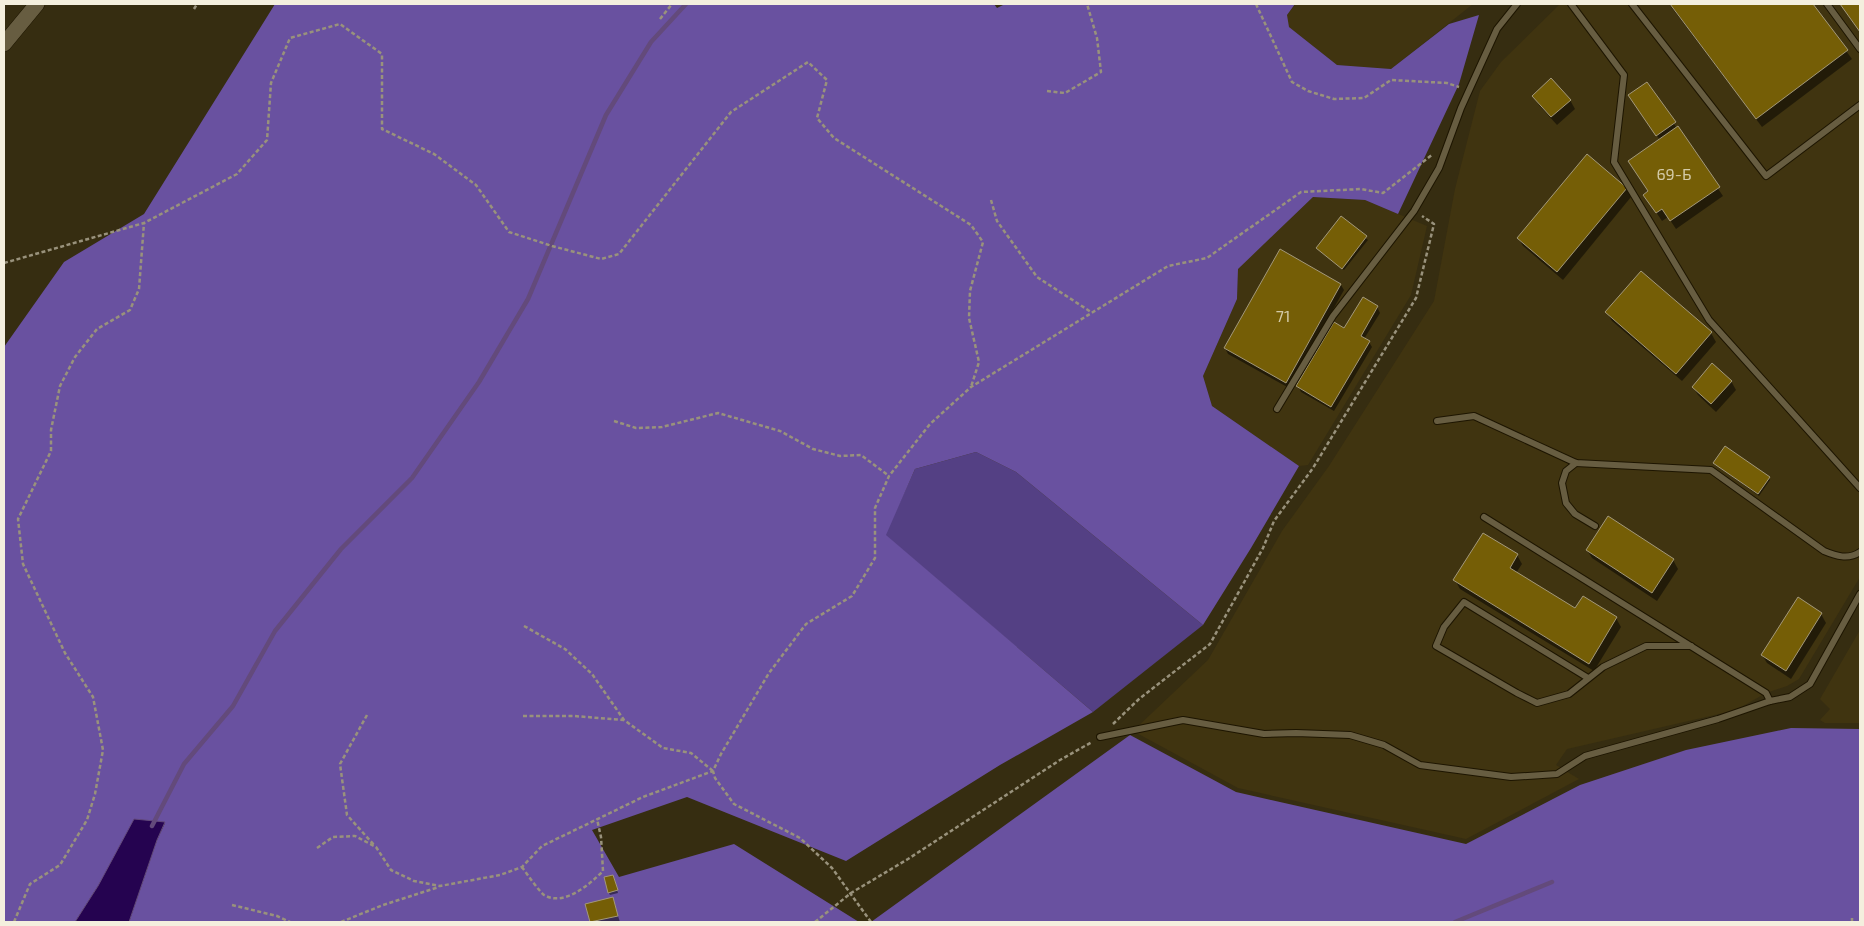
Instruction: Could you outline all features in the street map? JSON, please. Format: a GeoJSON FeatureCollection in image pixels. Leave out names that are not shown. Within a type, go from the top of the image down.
{"type":"FeatureCollection","features":[{"type":"Feature","properties":{"kind":"main road"},"geometry":{"type":"LineString","coordinates":[[4,44],[36,4]]}},
{"type":"Feature","properties":{"kind":"lane"},"geometry":{"type":"LineString","coordinates":[[1277,409],[1333,316],[1414,211],[1439,168],[1469,90],[1497,28],[1517,4]]}},
{"type":"Feature","properties":{"kind":"lane"},"geometry":{"type":"LineString","coordinates":[[1571,4],[1624,75],[1614,162],[1709,320],[1860,488]]}},
{"type":"Feature","properties":{"kind":"lane"},"geometry":{"type":"LineString","coordinates":[[1632,4],[1766,176],[1860,105]]}},
{"type":"Feature","properties":{"kind":"lane"},"geometry":{"type":"LineString","coordinates":[[1827,4],[1860,49]]}},
{"type":"Feature","properties":{"kind":"lane"},"geometry":{"type":"LineString","coordinates":[[1437,421],[1474,416],[1576,463],[1711,470],[1824,551],[1838,557],[1854,556],[1860,552]]}},
{"type":"Feature","properties":{"kind":"lane"},"geometry":{"type":"LineString","coordinates":[[1576,463],[1566,471],[1562,483],[1566,503],[1575,514],[1595,526]]}},
{"type":"Feature","properties":{"kind":"lane"},"geometry":{"type":"LineString","coordinates":[[1484,518],[1766,693],[1770,701]]}},
{"type":"Feature","properties":{"kind":"lane"},"geometry":{"type":"LineString","coordinates":[[1100,737],[1183,720],[1264,734],[1296,732],[1350,735],[1384,745],[1420,765],[1511,777],[1557,774],[1584,756],[1718,719],[1770,701],[1790,697],[1810,684],[1860,594]]}},
{"type":"Feature","properties":{"kind":"lane"},"geometry":{"type":"LineString","coordinates":[[1588,678],[1464,602],[1444,626],[1436,646],[1537,703],[1569,694],[1603,667],[1646,646],[1691,646]]}},
{"type":"Feature","properties":{"kind":"path"},"geometry":{"type":"LineString","coordinates":[[194,9],[197,4]]}},
{"type":"Feature","properties":{"kind":"path"},"geometry":{"type":"LineString","coordinates":[[660,20],[672,4]]}},
{"type":"Feature","properties":{"kind":"path"},"geometry":{"type":"LineString","coordinates":[[1047,91],[1065,93],[1101,72],[1097,38],[1087,4]]}},
{"type":"Feature","properties":{"kind":"path"},"geometry":{"type":"LineString","coordinates":[[1256,4],[1292,82],[1308,91],[1334,99],[1364,98],[1391,80],[1447,83],[1469,90]]}},
{"type":"Feature","properties":{"kind":"path"},"geometry":{"type":"LineString","coordinates":[[4,263],[144,224],[237,174],[267,140],[271,83],[290,38],[340,24],[382,54],[382,129],[434,154],[476,185],[509,232],[601,259],[619,254],[731,112],[808,62],[827,80],[817,118],[834,138],[971,225],[983,242],[970,291],[969,318],[979,362],[971,387]]}},
{"type":"Feature","properties":{"kind":"path"},"geometry":{"type":"LineString","coordinates":[[871,922],[832,868],[800,838],[734,804],[715,778],[714,771],[721,754],[769,673],[806,624],[852,596],[875,558],[876,508],[889,476],[930,424],[971,387],[1091,312],[1168,266],[1207,258],[1301,192],[1361,189],[1384,194],[1448,142]]}},
{"type":"Feature","properties":{"kind":"path"},"geometry":{"type":"LineString","coordinates":[[991,200],[997,221],[1037,277],[1091,312]]}},
{"type":"Feature","properties":{"kind":"path"},"geometry":{"type":"LineString","coordinates":[[815,922],[851,893],[908,859],[1060,760],[1100,737],[1139,699],[1210,644],[1263,548],[1274,521],[1313,468],[1416,298],[1434,224],[1414,211]]}},
{"type":"Feature","properties":{"kind":"path"},"geometry":{"type":"LineString","coordinates":[[14,922],[30,884],[60,865],[87,820],[95,794],[103,750],[92,697],[65,653],[23,564],[18,519],[51,450],[51,430],[60,386],[75,357],[97,329],[130,310],[139,289],[144,224]]}},
{"type":"Feature","properties":{"kind":"path"},"geometry":{"type":"LineString","coordinates":[[614,421],[636,428],[662,427],[718,413],[780,431],[813,449],[840,456],[861,455],[889,476]]}},
{"type":"Feature","properties":{"kind":"path"},"geometry":{"type":"LineString","coordinates":[[524,626],[565,649],[592,674],[624,720],[663,748],[691,753],[714,771]]}},
{"type":"Feature","properties":{"kind":"path"},"geometry":{"type":"LineString","coordinates":[[367,715],[340,764],[347,815],[376,847],[391,870],[414,881],[440,886]]}},
{"type":"Feature","properties":{"kind":"path"},"geometry":{"type":"LineString","coordinates":[[523,716],[574,716],[624,720]]}},
{"type":"Feature","properties":{"kind":"path"},"geometry":{"type":"LineString","coordinates":[[341,922],[383,905],[440,886],[500,875],[522,867],[542,846],[643,798],[714,771]]}},
{"type":"Feature","properties":{"kind":"path"},"geometry":{"type":"LineString","coordinates":[[522,867],[544,895],[560,899],[587,887],[603,871],[601,836],[597,819]]}},
{"type":"Feature","properties":{"kind":"path"},"geometry":{"type":"LineString","coordinates":[[317,848],[333,837],[355,836],[376,847]]}},
{"type":"Feature","properties":{"kind":"path"},"geometry":{"type":"LineString","coordinates":[[232,905],[277,916],[290,922]]}},
{"type":"Feature","properties":{"kind":"path"},"geometry":{"type":"LineString","coordinates":[[1852,916],[1852,922]]}},
{"type":"Feature","properties":{"kind":"shaded area"},"geometry":{"type":"Polygon","coordinates":[[[275,4],[994,4],[997,8],[1005,4],[1295,4],[1287,15],[1289,27],[1337,65],[1391,69],[1449,24],[1479,15],[1459,84],[1398,214],[1365,200],[1313,197],[1238,269],[1237,299],[1203,376],[1212,406],[1299,466],[1203,625],[1016,472],[976,452],[915,469],[886,535],[1093,712],[1000,765],[846,861],[687,797],[592,830],[619,877],[734,844],[859,922],[129,922],[157,840],[165,823],[98,886],[75,922],[4,922],[4,347],[64,262],[144,214],[275,4]]]}},
{"type":"Feature","properties":{"kind":"shaded area"},"geometry":{"type":"Polygon","coordinates":[[[1296,4],[1473,4],[1391,69],[1337,65],[1289,27],[1286,22],[1287,15],[1296,4]]]}},
{"type":"Feature","properties":{"kind":"shaded area"},"geometry":{"type":"Polygon","coordinates":[[[1560,4],[1860,4],[1860,577],[1799,679],[1787,686],[1766,693],[1736,710],[1567,749],[1556,765],[1579,779],[1466,839],[1238,788],[1133,731],[1208,660],[1282,531],[1329,466],[1434,301],[1455,189],[1480,91],[1501,62],[1560,4]]]}},
{"type":"Feature","properties":{"kind":"shaded area"},"geometry":{"type":"Polygon","coordinates":[[[1313,197],[1365,200],[1427,226],[1411,295],[1308,465],[1299,466],[1212,406],[1203,376],[1237,299],[1238,269],[1313,197]]]}},
{"type":"Feature","properties":{"kind":"shaded area"},"geometry":{"type":"Polygon","coordinates":[[[976,452],[1016,472],[1203,625],[1093,712],[885,535],[915,469],[976,452]]]}},
{"type":"Feature","properties":{"kind":"shaded area"},"geometry":{"type":"Polygon","coordinates":[[[1860,630],[1860,723],[1825,723],[1820,720],[1830,709],[1820,699],[1860,630]]]}},
{"type":"Feature","properties":{"kind":"shaded area"},"geometry":{"type":"Polygon","coordinates":[[[1791,728],[1860,729],[1860,922],[871,922],[1130,735],[1236,792],[1466,844],[1580,785],[1686,750],[1791,728]]]}},
{"type":"Feature","properties":{"kind":"shaded area"},"geometry":{"type":"Polygon","coordinates":[[[134,819],[165,822],[129,922],[75,922],[98,886],[134,819]]]}},
{"type":"Feature","properties":{"kind":"building"},"geometry":{"type":"Polygon","coordinates":[[[1670,4],[1813,4],[1848,50],[1756,119],[1670,4]]]}},
{"type":"Feature","properties":{"kind":"building"},"geometry":{"type":"Polygon","coordinates":[[[1840,4],[1860,4],[1860,32],[1840,4]]]}},
{"type":"Feature","properties":{"kind":"building"},"geometry":{"type":"Polygon","coordinates":[[[1551,78],[1571,100],[1551,117],[1532,96],[1551,78]]]}},
{"type":"Feature","properties":{"kind":"building"},"geometry":{"type":"Polygon","coordinates":[[[1647,82],[1676,122],[1656,136],[1628,95],[1647,82]]]}},
{"type":"Feature","properties":{"kind":"building"},"geometry":{"type":"Polygon","coordinates":[[[1678,126],[1720,187],[1670,221],[1662,209],[1656,213],[1643,195],[1648,191],[1628,161],[1678,126]]]}},
{"type":"Feature","properties":{"kind":"building"},"geometry":{"type":"Polygon","coordinates":[[[1587,154],[1627,188],[1557,272],[1517,238],[1587,154]]]}},
{"type":"Feature","properties":{"kind":"building"},"geometry":{"type":"Polygon","coordinates":[[[1341,216],[1367,236],[1342,269],[1316,248],[1341,216]]]}},
{"type":"Feature","properties":{"kind":"building"},"geometry":{"type":"Polygon","coordinates":[[[1280,249],[1341,284],[1286,383],[1224,348],[1280,249]]]}},
{"type":"Feature","properties":{"kind":"building"},"geometry":{"type":"Polygon","coordinates":[[[1641,271],[1712,332],[1676,374],[1605,312],[1641,271]]]}},
{"type":"Feature","properties":{"kind":"building"},"geometry":{"type":"Polygon","coordinates":[[[1363,297],[1378,306],[1361,336],[1370,341],[1331,407],[1296,386],[1334,322],[1344,328],[1363,297]]]}},
{"type":"Feature","properties":{"kind":"building"},"geometry":{"type":"Polygon","coordinates":[[[1712,363],[1732,381],[1711,404],[1692,387],[1712,363]]]}},
{"type":"Feature","properties":{"kind":"building"},"geometry":{"type":"Polygon","coordinates":[[[1725,446],[1770,477],[1758,494],[1713,463],[1725,446]]]}},
{"type":"Feature","properties":{"kind":"building"},"geometry":{"type":"Polygon","coordinates":[[[1608,516],[1674,559],[1652,593],[1586,550],[1608,516]]]}},
{"type":"Feature","properties":{"kind":"building"},"geometry":{"type":"Polygon","coordinates":[[[1483,533],[1518,554],[1510,568],[1575,608],[1583,596],[1617,617],[1589,664],[1453,580],[1483,533]]]}},
{"type":"Feature","properties":{"kind":"building"},"geometry":{"type":"Polygon","coordinates":[[[1798,597],[1822,613],[1786,671],[1761,655],[1798,597]]]}},
{"type":"Feature","properties":{"kind":"building"},"geometry":{"type":"Polygon","coordinates":[[[613,875],[618,890],[608,893],[604,877],[613,875]]]}},
{"type":"Feature","properties":{"kind":"building"},"geometry":{"type":"Polygon","coordinates":[[[613,897],[618,916],[590,922],[585,904],[613,897]]]}},
{"type":"Feature","properties":{"kind":"waterway"},"geometry":{"type":"LineString","coordinates":[[152,826],[184,764],[233,706],[275,631],[341,549],[412,478],[479,382],[528,299],[606,115],[651,42],[686,4]]}},
{"type":"Feature","properties":{"kind":"waterway"},"geometry":{"type":"LineString","coordinates":[[1455,922],[1552,882]]}}]}
